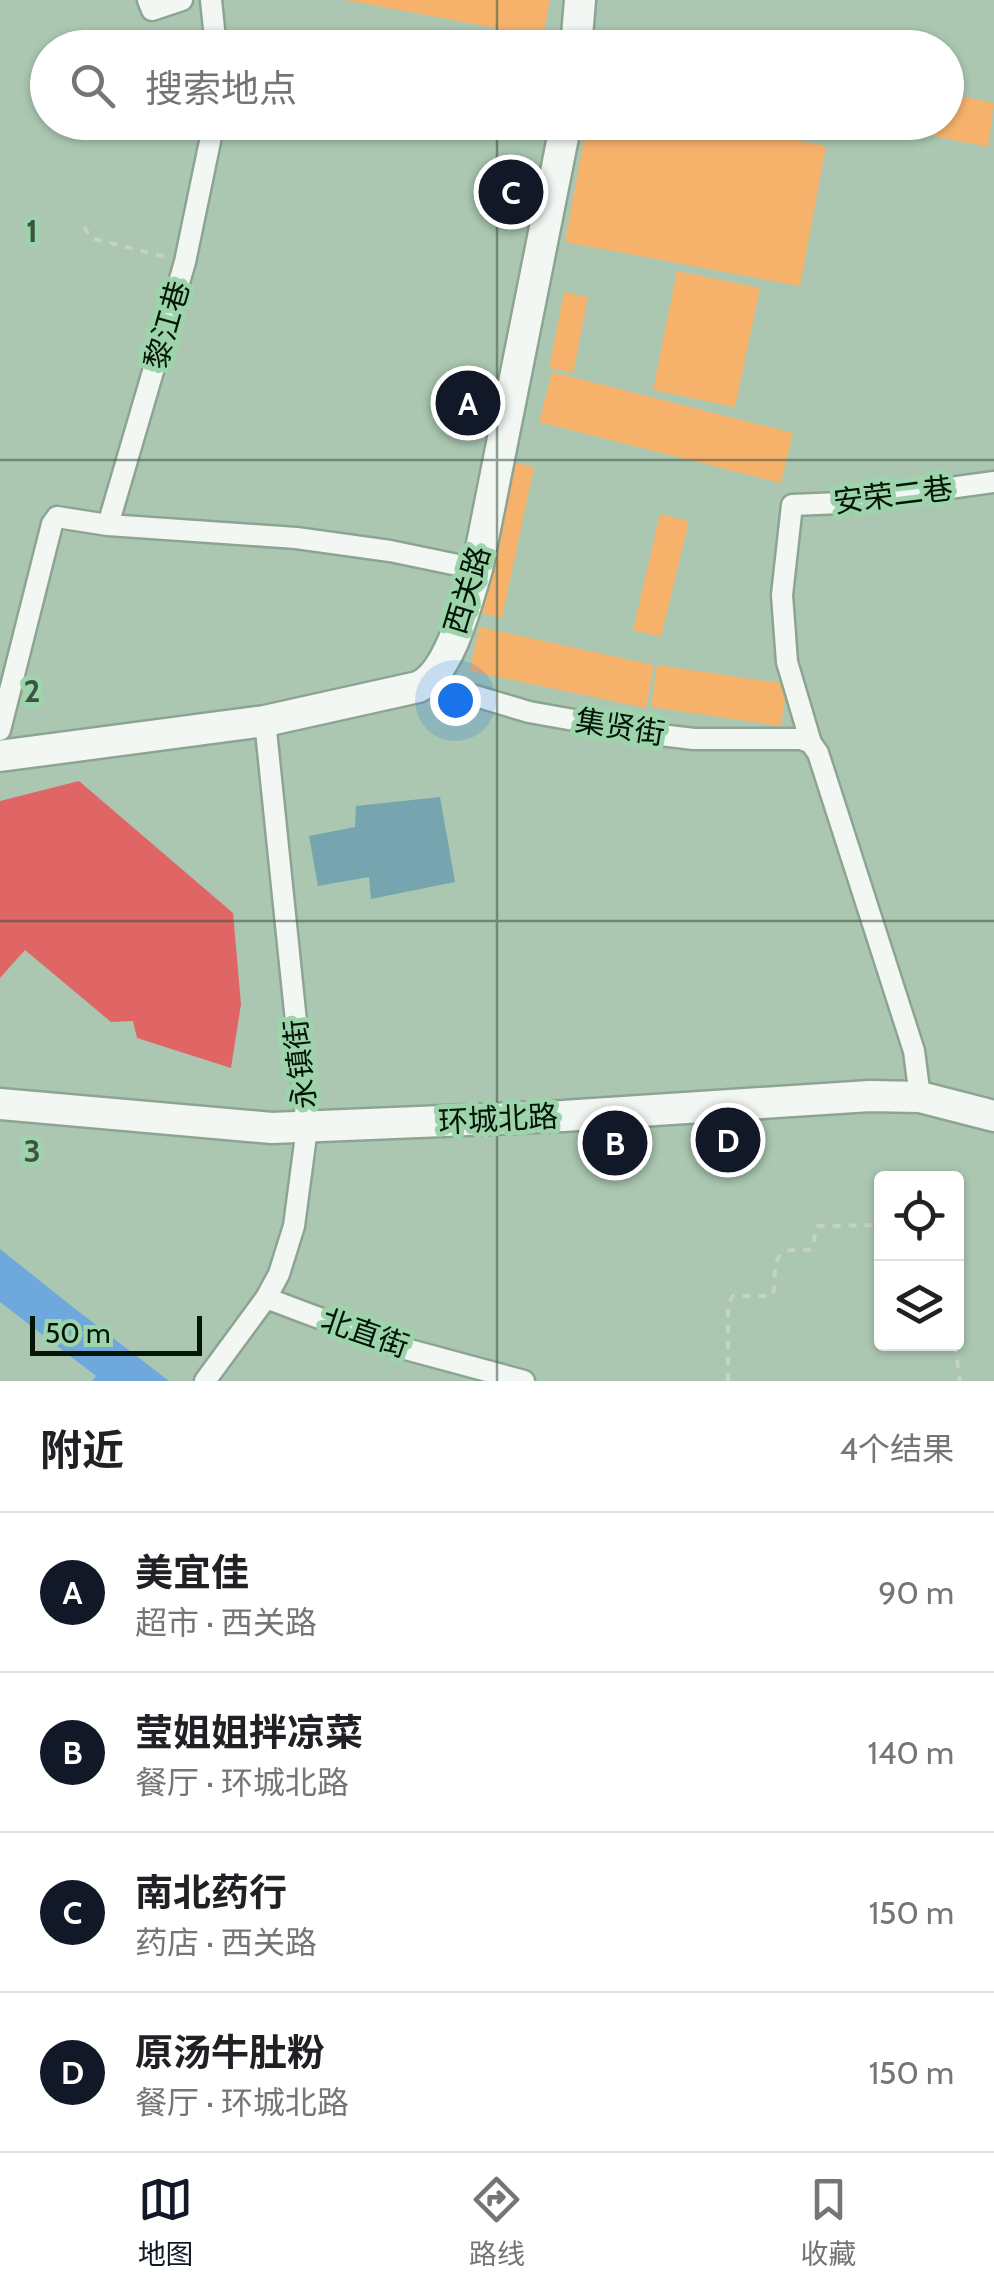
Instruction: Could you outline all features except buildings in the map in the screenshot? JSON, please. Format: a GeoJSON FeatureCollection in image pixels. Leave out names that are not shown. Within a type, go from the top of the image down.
{"type":"FeatureCollection","features":[{"type":"Feature","properties":{"kind":"street"},"geometry":{"type":"LineString","coordinates":[[148,0],[152,10],[182,0]]}},
{"type":"Feature","properties":{"kind":"street"},"geometry":{"type":"LineString","coordinates":[[211,0],[214,30]]}},
{"type":"Feature","properties":{"kind":"street"},"geometry":{"type":"LineString","coordinates":[[578,30],[580,0]]}},
{"type":"Feature","properties":{"kind":"street","name":"黎江巷"},"geometry":{"type":"LineString","coordinates":[[108,525],[185,262],[210,140]]}},
{"type":"Feature","properties":{"kind":"street","name":"西关路"},"geometry":{"type":"LineString","coordinates":[[435,677],[461,621],[478,569],[562,140]]}},
{"type":"Feature","properties":{"kind":"street","name":"安荣二巷"},"geometry":{"type":"LineString","coordinates":[[811,743],[787,662],[782,595],[792,505],[841,504],[994,482]]}},
{"type":"Feature","properties":{"kind":"street"},"geometry":{"type":"LineString","coordinates":[[0,730],[54,520],[61,516],[108,525],[296,538],[478,569]]}},
{"type":"Feature","properties":{"kind":"street"},"geometry":{"type":"LineString","coordinates":[[0,756],[265,721],[418,687],[435,677]]}},
{"type":"Feature","properties":{"kind":"street","name":"集贤街"},"geometry":{"type":"LineString","coordinates":[[435,677],[462,692],[530,712],[652,734],[694,739],[801,739],[811,743]]}},
{"type":"Feature","properties":{"kind":"street","name":"永镇街"},"geometry":{"type":"LineString","coordinates":[[205,1381],[279,1274],[291,1235],[307,1128],[265,721]]}},
{"type":"Feature","properties":{"kind":"street"},"geometry":{"type":"LineString","coordinates":[[811,743],[818,753],[914,1052],[920,1098]]}},
{"type":"Feature","properties":{"kind":"street","name":"环城北路"},"geometry":{"type":"LineString","coordinates":[[0,1104],[242,1128],[307,1128],[870,1096],[920,1098],[994,1116]]}},
{"type":"Feature","properties":{"kind":"street","name":"北直街"},"geometry":{"type":"LineString","coordinates":[[266,1298],[391,1344],[524,1381]]}},
{"type":"Feature","properties":{"kind":"path"},"geometry":{"type":"LineString","coordinates":[[84,227],[91,238],[185,262]]}},
{"type":"Feature","properties":{"kind":"path"},"geometry":{"type":"LineString","coordinates":[[728,1381],[728,1304],[733,1296],[772,1296],[780,1255],[784,1251],[812,1249],[817,1226],[874,1226]]}},
{"type":"Feature","properties":{"kind":"path"},"geometry":{"type":"LineString","coordinates":[[957,1351],[960,1381]]}},
{"type":"Feature","properties":{"kind":"place","name":"南北药行"},"geometry":{"type":"Point","coordinates":[511,192]}},
{"type":"Feature","properties":{"kind":"place","name":"美宜佳"},"geometry":{"type":"Point","coordinates":[468,403]}},
{"type":"Feature","properties":{"kind":"place","name":"原汤牛肚粉"},"geometry":{"type":"Point","coordinates":[728,1140]}},
{"type":"Feature","properties":{"kind":"place","name":"莹姐姐拌凉菜"},"geometry":{"type":"Point","coordinates":[615,1143]}}]}
